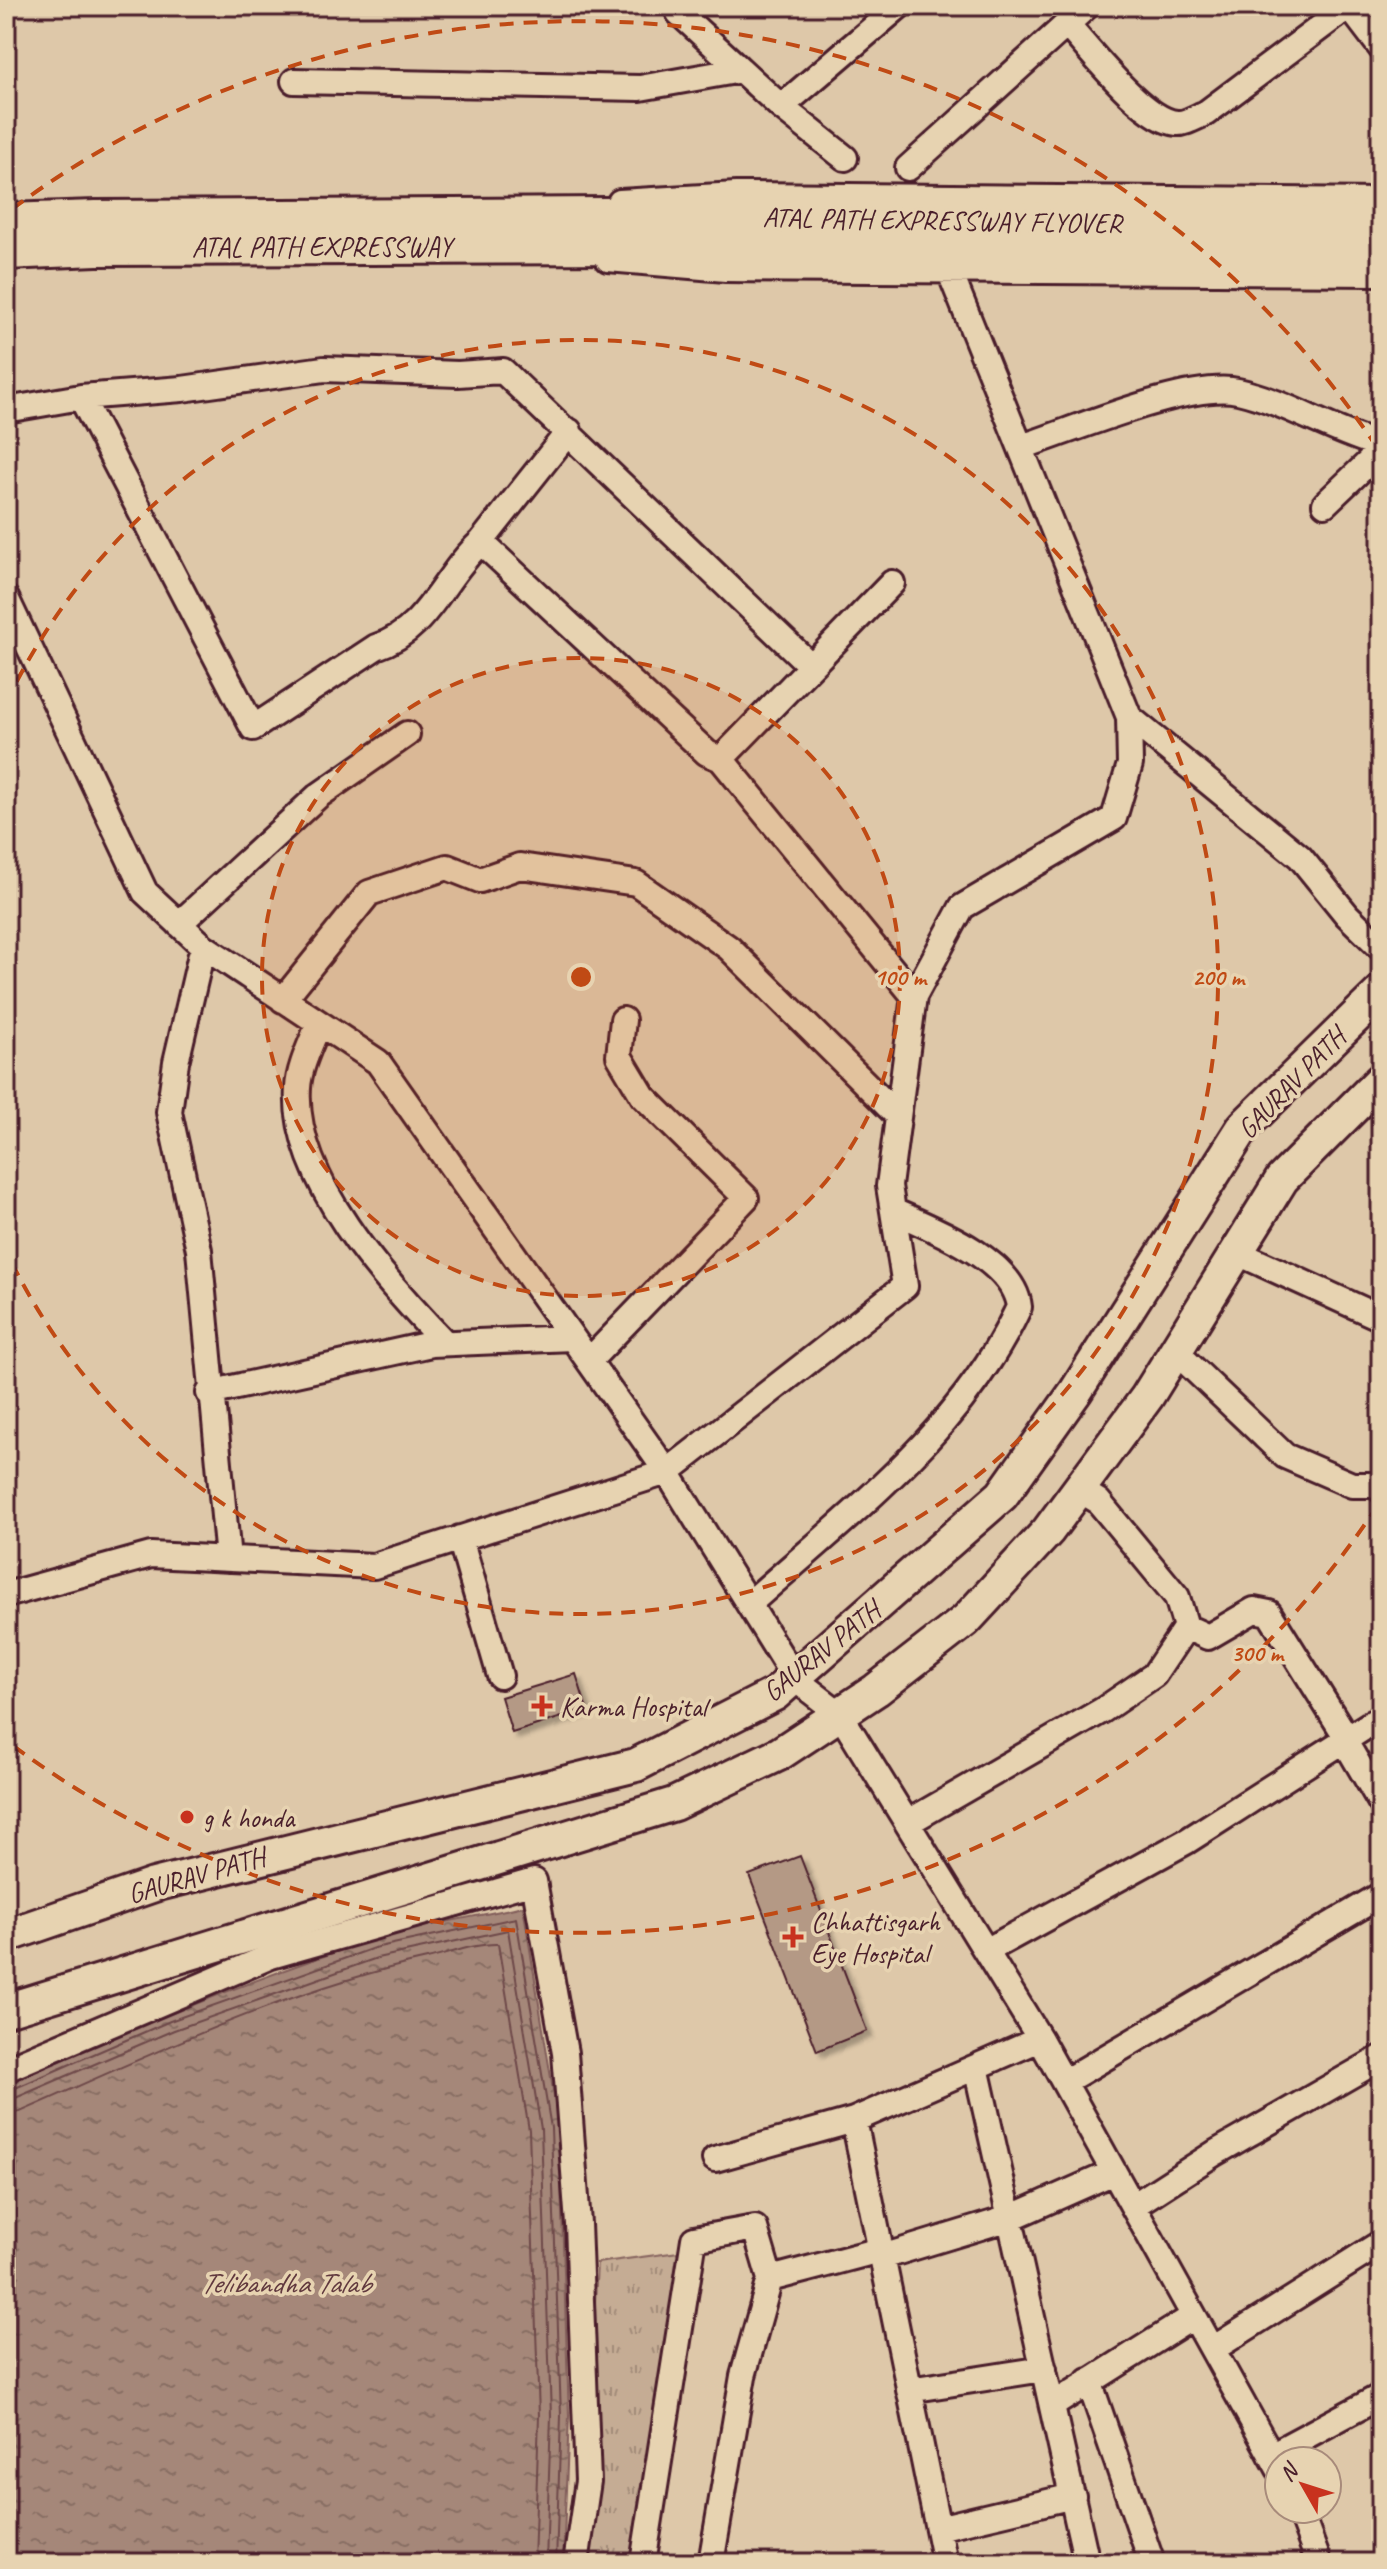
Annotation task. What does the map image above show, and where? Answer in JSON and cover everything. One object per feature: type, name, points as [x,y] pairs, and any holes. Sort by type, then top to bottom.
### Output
[{"type":"highway","name":"ATAL PATH EXPRESSWAY","points":[[6,222],[640,231]]},
{"type":"highway","name":"ATAL PATH EXPRESSWAY FLYOVER","points":[[640,231],[1381,225]]},
{"type":"highway","name":"ATAL PATH EXPRESSWAY","points":[[6,251],[502,231]]},
{"type":"highway","name":"ATAL PATH EXPRESSWAY FLYOVER","points":[[640,231],[1381,254]]},
{"type":"main road","name":"GAURAV PATH","points":[[6,1936],[154,1885],[636,1765],[775,1694],[1002,1495],[1076,1391],[1244,1126],[1381,992]]},
{"type":"main road","points":[[6,2010],[674,1804],[779,1754],[876,1690],[966,1620],[1048,1531],[1147,1397],[1282,1179],[1381,1080]]},
{"type":"street","points":[[781,107],[899,6]]},
{"type":"street","points":[[908,168],[1087,6]]},
{"type":"street","points":[[1067,25],[1131,95],[1162,118],[1179,124],[1206,113],[1349,6],[1381,48]]},
{"type":"street","points":[[681,8],[781,107],[845,158]]},
{"type":"street","points":[[294,81],[640,88],[741,70]]},
{"type":"street","points":[[502,231],[641,199],[736,195],[1381,201]]},
{"type":"street","points":[[502,231],[696,267],[1381,273]]},
{"type":"street","points":[[6,1595],[151,1555],[374,1566],[667,1472],[905,1286],[889,1186],[914,996],[962,907],[1114,818],[1130,764],[1129,717],[949,270]]},
{"type":"street","points":[[6,410],[81,397],[182,389],[324,369],[458,374],[503,371],[810,665]]},
{"type":"street","points":[[1021,447],[1166,399],[1208,390],[1237,390],[1379,445],[1370,461],[1325,504]]},
{"type":"street","points":[[81,397],[253,728],[376,647],[394,641],[426,616],[465,557],[481,542],[569,431]]},
{"type":"street","points":[[481,542],[707,753],[721,759],[914,996]]},
{"type":"street","points":[[721,759],[892,583]]},
{"type":"street","points":[[6,598],[145,892],[203,946],[378,1062],[667,1472],[795,1679],[840,1714],[1040,2039],[1266,2445]]},
{"type":"street","points":[[1129,717],[1300,857],[1347,915],[1381,948]]},
{"type":"street","points":[[179,924],[318,796],[407,734]]},
{"type":"street","points":[[283,1000],[369,893],[447,867],[480,880],[520,866],[636,883],[729,948],[898,1116]]},
{"type":"street","points":[[203,946],[176,1062],[169,1112],[199,1250],[209,1393],[228,1559]]},
{"type":"street","points":[[589,1361],[746,1198],[643,1096],[619,1056],[623,1020]]},
{"type":"street","points":[[319,1023],[298,1087],[305,1141],[341,1221],[393,1290],[445,1343]]},
{"type":"street","points":[[749,1604],[933,1436],[977,1382],[1019,1307],[1018,1295],[999,1273],[958,1239],[893,1211]]},
{"type":"street","points":[[1236,1252],[1381,1318]]},
{"type":"street","points":[[209,1393],[445,1343],[572,1338]]},
{"type":"street","points":[[1175,1351],[1285,1456],[1352,1485],[1375,1485],[1381,1490]]},
{"type":"street","points":[[1078,1489],[1098,1501],[1177,1597],[1186,1627],[1208,1637],[1254,1610],[1269,1613],[1347,1738],[1347,1745],[1381,1803]]},
{"type":"street","points":[[460,1538],[500,1676]]},
{"type":"street","points":[[907,1823],[1103,1710],[1154,1675],[1186,1627]]},
{"type":"street","points":[[986,1951],[1187,1841],[1381,1717]]},
{"type":"street","points":[[6,2069],[271,1956],[534,1881],[565,2053],[578,2224],[588,2481],[576,2563]]},
{"type":"street","points":[[1064,2082],[1381,1895]]},
{"type":"street","points":[[715,2159],[854,2120],[1040,2039]]},
{"type":"street","points":[[1133,2206],[1215,2153],[1381,2058]]},
{"type":"street","points":[[976,2067],[1087,2563]]},
{"type":"street","points":[[854,2120],[945,2563]]},
{"type":"street","points":[[770,2279],[881,2254],[1010,2218],[1114,2172]]},
{"type":"street","points":[[643,2563],[694,2239],[755,2228],[770,2279],[743,2376],[711,2563]]},
{"type":"street","points":[[1213,2349],[1381,2243]]},
{"type":"street","points":[[1053,2405],[1194,2316]]},
{"type":"street","points":[[909,2390],[1044,2369]]},
{"type":"street","points":[[1089,2381],[1152,2563]]},
{"type":"street","points":[[1302,2445],[1381,2396]]},
{"type":"street","points":[[938,2528],[1073,2496]]},
{"type":"street","points":[[1305,2525],[1319,2563]]},
{"type":"green space","points":[[679,2252],[662,2425],[641,2563],[582,2563],[597,2263]]},
{"type":"water","name":"Telibandha Talab","points":[[523,1906],[559,2127],[569,2416],[563,2563],[6,2563],[6,2085],[185,2008],[322,1956],[407,1930]]},
{"type":"building","points":[[576,1674],[587,1709],[512,1733],[501,1697]]},
{"type":"building","points":[[800,1856],[867,2031],[817,2051],[749,1875]]},
{"type":"place","name":"Karma Hospital","points":[[542,1706]]},
{"type":"place","name":"g k honda","points":[[187,1817]]},
{"type":"place","name":"Chhattisgarh Eye Hospital","points":[[793,1937]]}]
